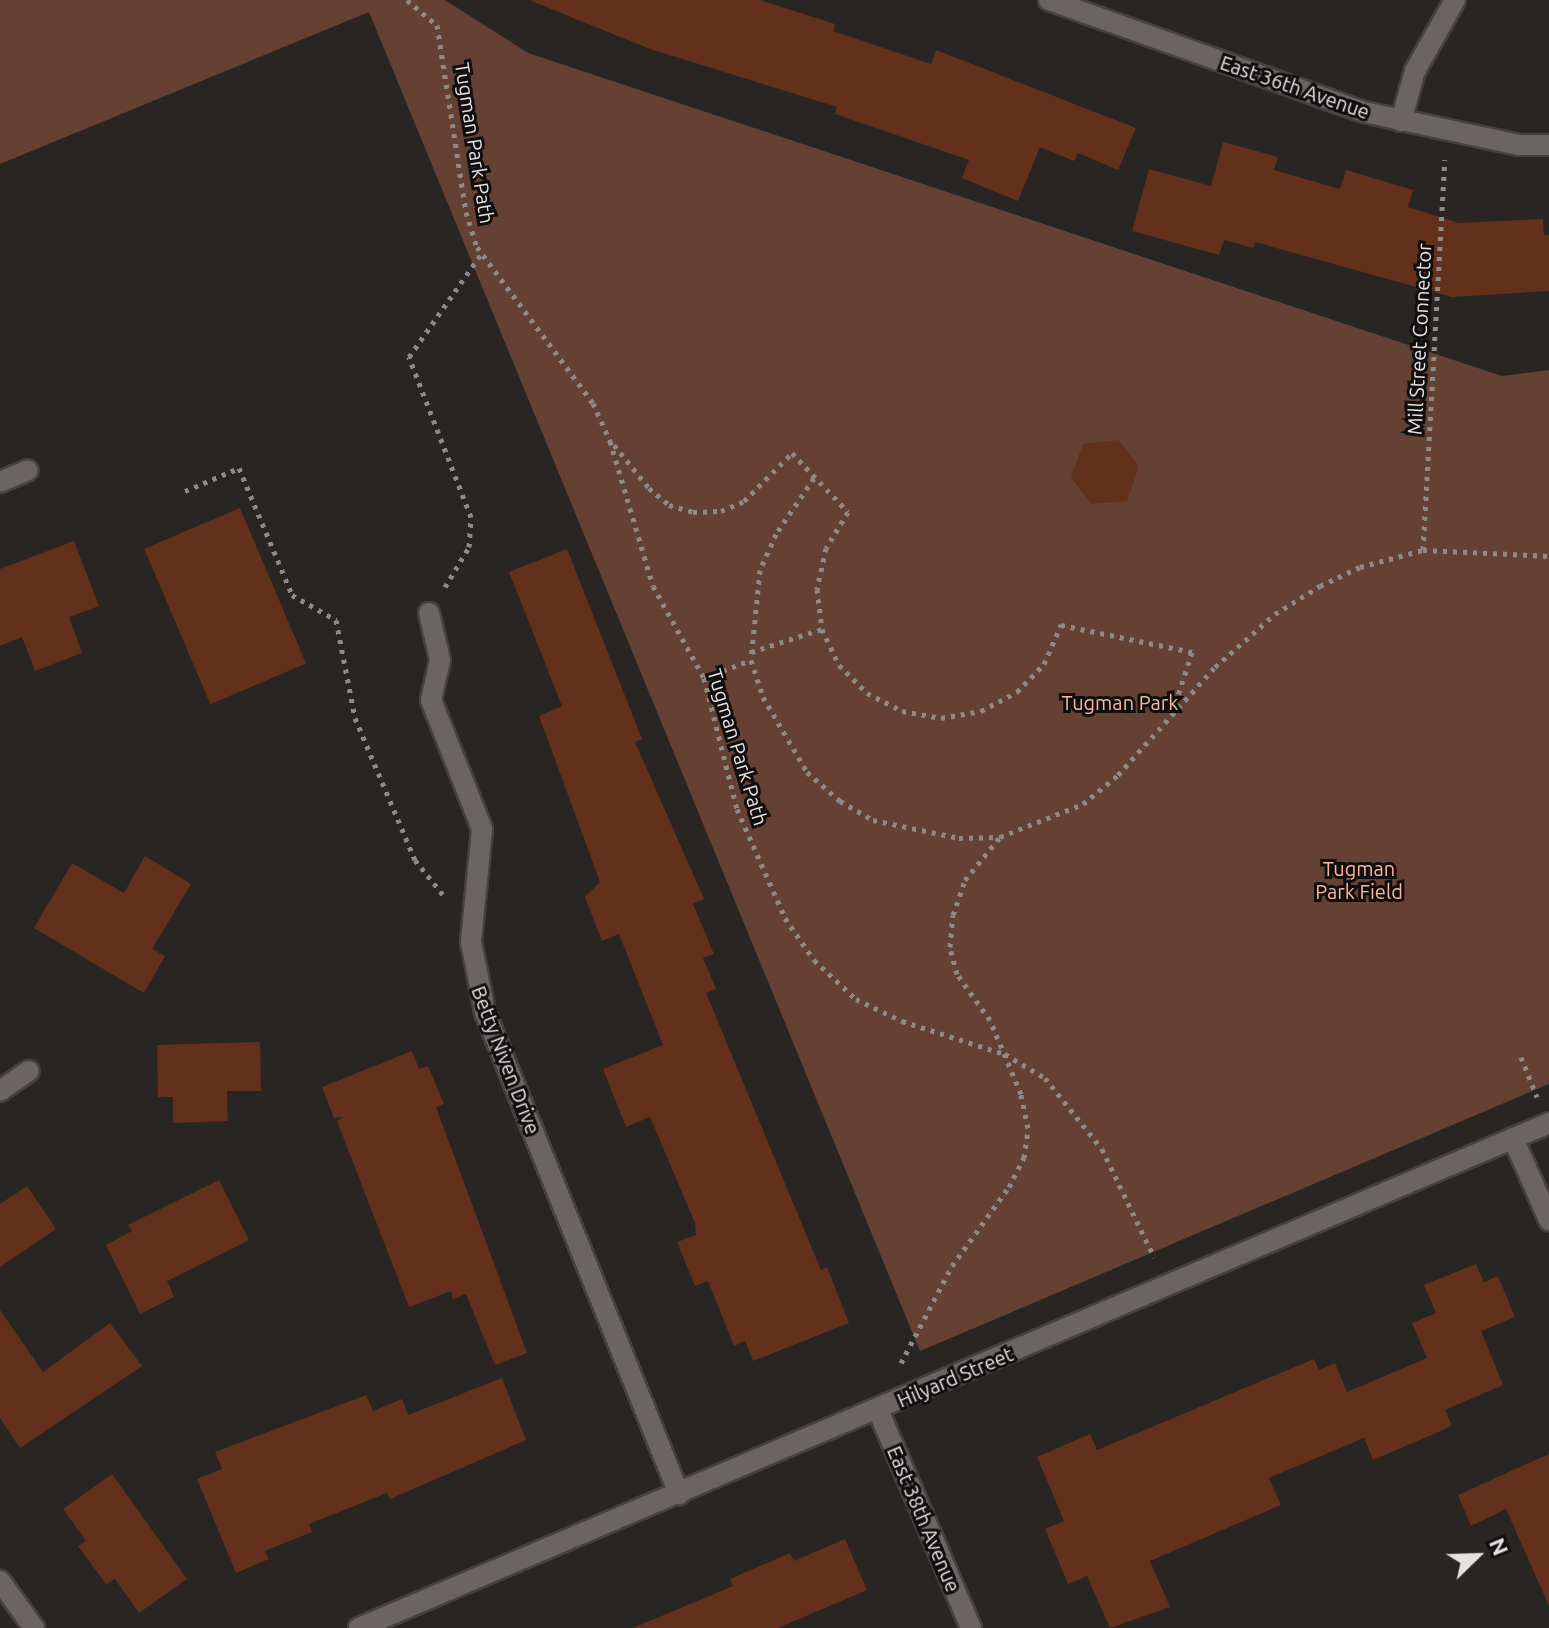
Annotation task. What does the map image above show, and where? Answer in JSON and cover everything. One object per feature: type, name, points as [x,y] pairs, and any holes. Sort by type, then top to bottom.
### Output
[{"type":"street","name":"East 36th Avenue","points":[[1049,0],[1401,121],[1519,145],[1549,145]]},
{"type":"street","points":[[1401,121],[1415,71],[1455,0]]},
{"type":"street","points":[[0,482],[28,470]]},
{"type":"street","name":"Betty Niven Drive","points":[[429,613],[440,660],[431,700],[482,829],[471,942],[485,1012],[679,1494]]},
{"type":"street","points":[[0,1091],[29,1071]]},
{"type":"street","name":"Hilyard Street","points":[[359,1628],[1168,1288],[1549,1123]]},
{"type":"street","points":[[1513,1138],[1549,1220]]},
{"type":"street","name":"East 38th Avenue","points":[[878,1410],[971,1628]]},
{"type":"street","points":[[0,1581],[34,1628]]},
{"type":"path","name":"Tugman Park Path","points":[[407,0],[437,25],[466,212],[481,254],[593,403],[610,441],[653,586],[704,678],[741,820],[785,918],[814,960],[856,999],[902,1021],[1005,1054],[1045,1078],[1073,1106],[1121,1183],[1168,1288]]},
{"type":"path","name":"Mill Street Connector","points":[[1423,550],[1446,131]]},
{"type":"path","points":[[429,613],[469,547],[471,517],[409,357],[481,254]]},
{"type":"path","points":[[610,441],[649,488],[669,505],[693,512],[721,511],[744,501],[792,453],[848,512],[826,548],[817,589],[822,629],[839,665],[867,693],[902,711],[941,718],[981,711],[1017,692],[1044,664],[1061,625],[1192,652],[1171,716]]},
{"type":"path","points":[[185,491],[239,468],[292,595],[336,620],[355,718],[415,860],[444,897],[442,910]]},
{"type":"path","name":"Tugman Park Path","points":[[814,478],[782,523],[760,570],[751,660],[779,733],[807,772],[840,801],[873,820],[909,831],[1000,837],[1083,804],[1118,775],[1171,716],[1275,614],[1360,567],[1423,550],[1549,556]]},
{"type":"path","points":[[751,652],[822,629]]},
{"type":"path","points":[[704,678],[751,660]]},
{"type":"path","points":[[878,1410],[952,1266],[1009,1187],[1024,1158],[1028,1128],[1005,1054],[990,1020],[957,974],[950,947],[953,915],[965,880],[1000,837]]},
{"type":"path","points":[[1521,1057],[1549,1123]]},
{"type":"green space","name":"Tugman Park","points":[[0,0],[445,0],[528,53],[1502,376],[1549,370],[1549,1084],[920,1351],[369,12],[0,164]]},
{"type":"building","points":[[529,0],[760,0],[835,24],[833,31],[931,64],[936,50],[1136,128],[1118,170],[1078,153],[1074,161],[1040,147],[1018,201],[962,178],[969,160],[835,114],[837,107],[650,49]]},
{"type":"building","points":[[1223,142],[1278,157],[1274,170],[1340,189],[1346,170],[1413,190],[1408,207],[1459,223],[1543,219],[1544,235],[1549,235],[1549,291],[1452,297],[1255,242],[1253,248],[1224,240],[1219,255],[1132,231],[1149,169],[1211,186]]},
{"type":"building","points":[[1119,440],[1139,466],[1127,501],[1091,504],[1071,477],[1083,444]]},
{"type":"building","points":[[240,508],[306,664],[210,704],[144,549]]},
{"type":"building","points":[[74,541],[99,606],[69,617],[82,653],[35,671],[22,637],[0,646],[0,569]]},
{"type":"building","points":[[567,549],[642,739],[635,742],[704,899],[693,904],[714,954],[703,958],[716,989],[706,993],[821,1270],[827,1267],[849,1323],[753,1361],[745,1341],[734,1346],[708,1281],[695,1286],[677,1242],[696,1235],[695,1223],[650,1117],[626,1127],[603,1069],[663,1045],[619,934],[602,941],[585,897],[600,882],[539,716],[562,706],[509,572]]},
{"type":"building","points":[[145,856],[191,884],[152,949],[165,956],[144,993],[34,928],[72,863],[124,893]]},
{"type":"building","points":[[260,1042],[261,1091],[227,1091],[228,1121],[173,1123],[173,1097],[158,1097],[157,1045]]},
{"type":"building","points":[[412,1051],[419,1069],[428,1066],[444,1104],[436,1107],[527,1353],[495,1365],[466,1294],[453,1299],[451,1291],[409,1307],[337,1121],[344,1117],[334,1118],[322,1087]]},
{"type":"building","points":[[219,1180],[249,1240],[167,1281],[174,1297],[140,1314],[106,1245],[132,1231],[128,1225]]},
{"type":"building","points":[[27,1186],[56,1229],[0,1267],[0,1204]]},
{"type":"building","points":[[1476,1264],[1484,1282],[1498,1276],[1515,1317],[1481,1331],[1503,1385],[1445,1410],[1452,1425],[1373,1460],[1364,1438],[1269,1478],[1281,1505],[1150,1561],[1170,1607],[1110,1628],[1087,1576],[1068,1584],[1045,1529],[1064,1521],[1037,1457],[1090,1434],[1097,1450],[1314,1359],[1319,1370],[1335,1363],[1347,1392],[1427,1358],[1412,1323],[1436,1313],[1424,1285]]},
{"type":"building","points":[[0,1310],[43,1372],[110,1323],[142,1366],[20,1448],[0,1418]]},
{"type":"building","points":[[502,1378],[526,1440],[390,1499],[387,1493],[309,1524],[312,1532],[265,1551],[269,1559],[236,1573],[197,1479],[222,1469],[215,1452],[366,1395],[373,1411],[402,1399],[408,1415]]},
{"type":"building","points":[[1549,1454],[1549,1606],[1506,1509],[1471,1526],[1458,1495]]},
{"type":"building","points":[[112,1474],[187,1579],[139,1613],[115,1579],[106,1584],[78,1546],[86,1541],[63,1509]]},
{"type":"building","points":[[845,1539],[867,1590],[778,1628],[633,1628],[733,1586],[730,1579],[790,1553],[794,1561]]},
{"type":"park label","name":"Tugman Park Field","points":[[1359,880]]}]
